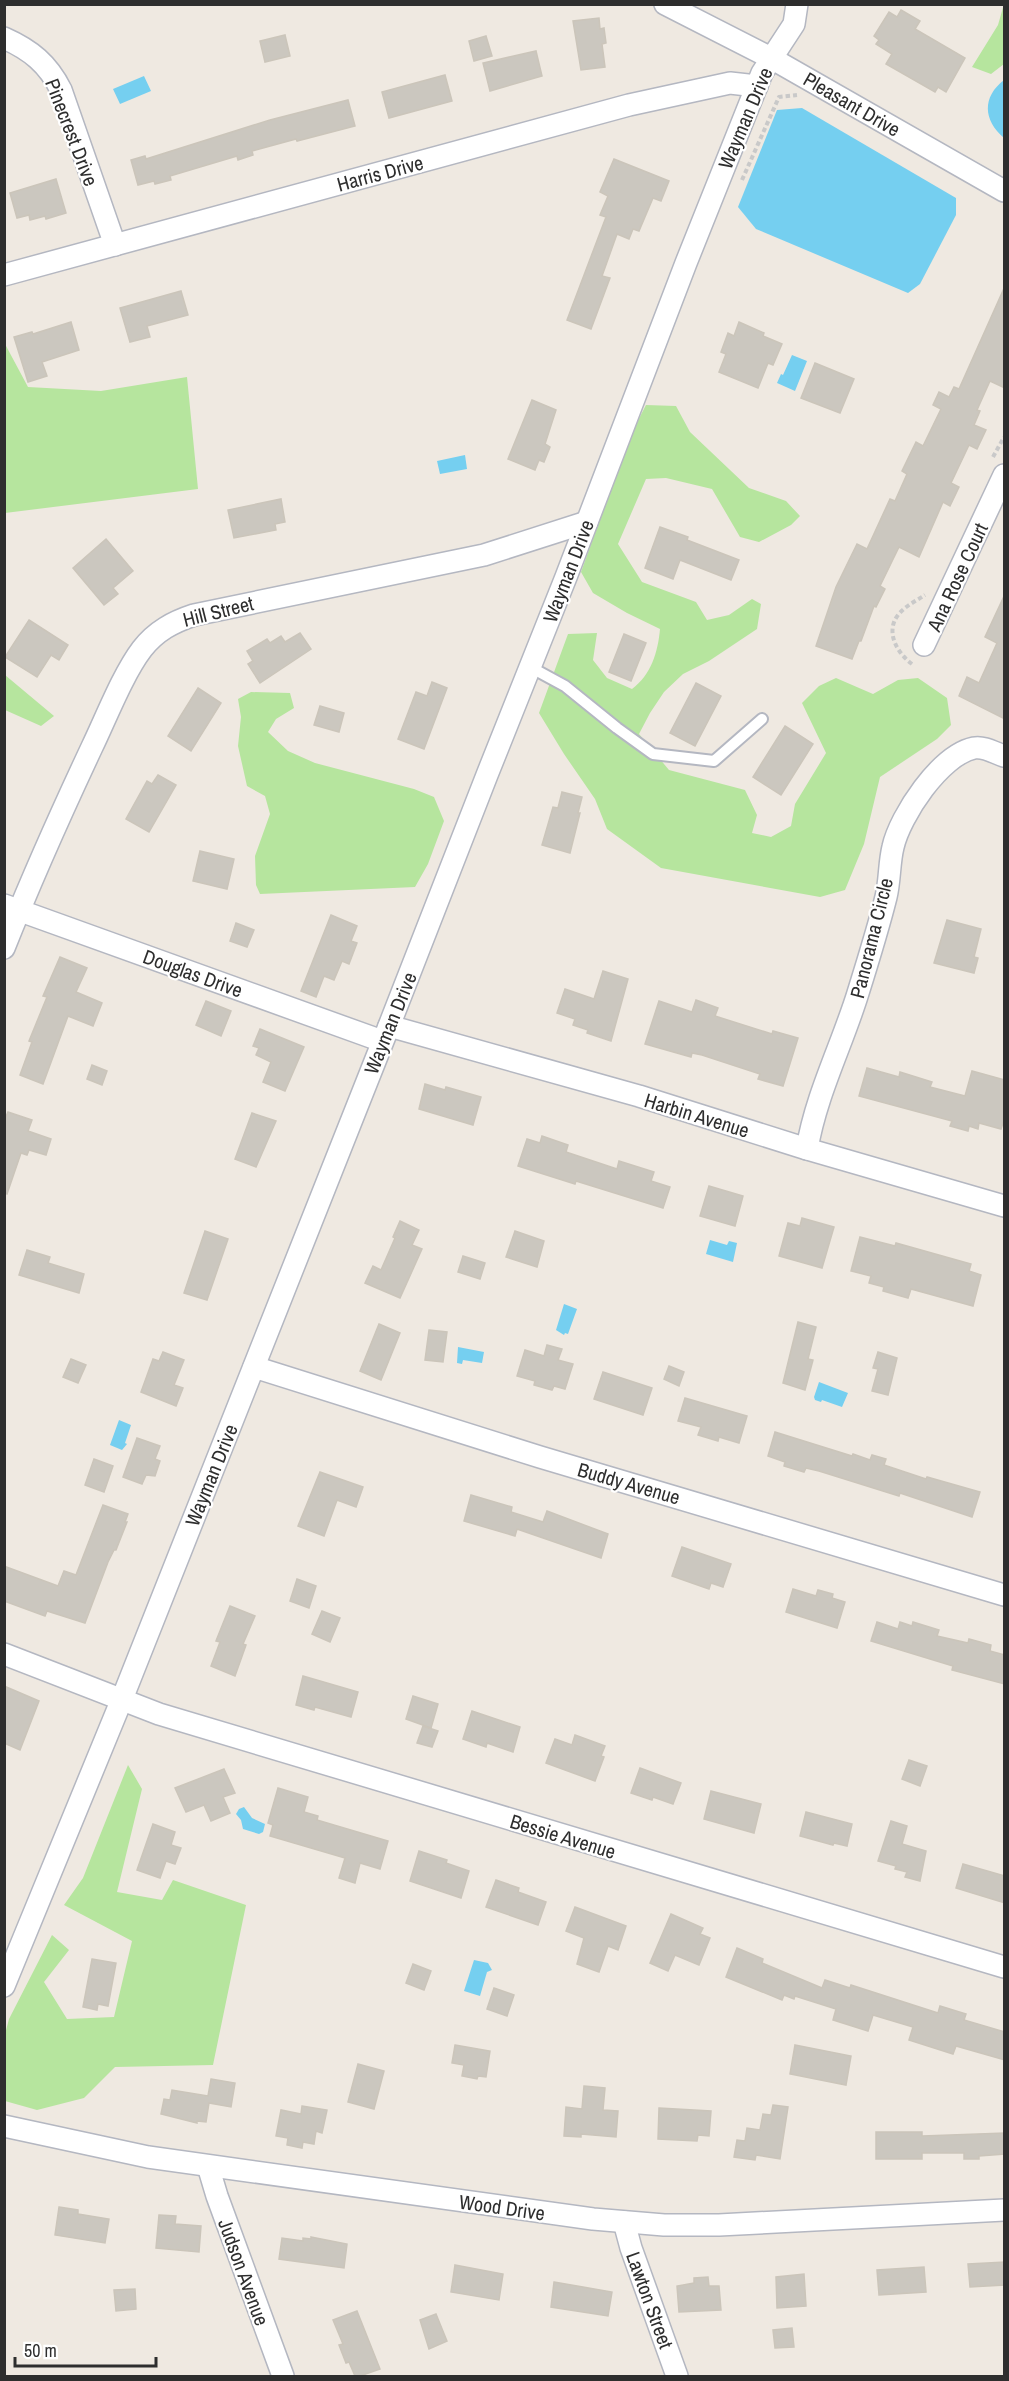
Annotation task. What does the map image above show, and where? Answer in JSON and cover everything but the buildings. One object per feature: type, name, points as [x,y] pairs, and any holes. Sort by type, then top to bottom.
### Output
[{"type":"street","name":"Pleasant Drive","points":[[665,4],[771,58],[1005,191]]},
{"type":"street","name":"Wayman Drive","points":[[4,1986],[122,1699],[386,1034],[686,263],[758,86],[771,58],[794,24],[798,4]]},
{"type":"street","name":"Pinecrest Drive","points":[[4,38],[36,55],[54,76],[61,90],[114,246]]},
{"type":"street","name":"Harris Drive","points":[[4,275],[629,105],[730,83],[758,86]]},
{"type":"street","name":"Ana Rose Court","points":[[924,645],[1005,475]]},
{"type":"street","name":"Hill Street","points":[[4,948],[12,907],[56,826],[112,704],[141,650],[159,631],[176,621],[194,615],[484,555],[587,522]]},
{"type":"street","name":"Panorama Circle","points":[[807,1149],[811,1122],[858,992],[886,894],[893,846],[903,818],[933,779],[958,756],[974,748],[983,748],[1005,756]]},
{"type":"street","name":"Douglas Drive","points":[[12,907],[386,1034]]},
{"type":"street","name":"Harbin Avenue","points":[[386,1034],[639,1096],[807,1149],[1005,1206]]},
{"type":"street","name":"Buddy Avenue","points":[[254,1367],[540,1457],[1005,1595]]},
{"type":"street","name":"Bessie Avenue","points":[[4,1654],[182,1721],[1005,1967]]},
{"type":"street","name":"Wood Drive","points":[[4,2126],[127,2153],[208,2166],[624,2222],[719,2225],[1005,2210]]},
{"type":"street","name":"Judson Avenue","points":[[208,2166],[283,2376]]},
{"type":"street","name":"Lawton Street","points":[[624,2222],[631,2248],[678,2376]]},
{"type":"lane","points":[[530,667],[565,686],[616,728],[653,754],[714,761],[762,719]]},
{"type":"path","points":[[738,189],[779,97],[796,95],[804,97]]},
{"type":"green space","points":[[1004,4],[1004,64],[991,74],[972,67],[998,25]]},
{"type":"green space","points":[[5,344],[28,387],[101,391],[187,377],[198,489],[5,513]]},
{"type":"green space","points":[[646,405],[676,406],[690,432],[749,488],[786,501],[800,516],[791,525],[759,542],[740,537],[712,489],[666,478],[646,479],[618,544],[642,582],[696,602],[707,620],[729,615],[752,599],[761,604],[757,629],[709,661],[683,674],[664,692],[650,713],[639,734],[669,770],[745,790],[757,815],[752,833],[771,837],[791,826],[795,804],[826,753],[802,703],[819,686],[836,678],[873,694],[898,680],[918,678],[947,698],[951,725],[937,739],[880,777],[864,844],[845,890],[820,897],[661,868],[607,829],[595,799],[539,713],[568,634],[597,633],[593,660],[607,678],[632,689],[649,670],[655,654],[660,629],[593,593],[581,572],[630,436]]},
{"type":"green space","points":[[5,675],[54,716],[41,726],[5,710]]},
{"type":"green space","points":[[251,692],[290,693],[294,708],[276,719],[268,732],[288,751],[315,763],[414,789],[434,797],[444,821],[428,864],[415,887],[260,894],[256,885],[255,856],[270,814],[265,796],[247,786],[238,746],[241,717],[238,699]]},
{"type":"green space","points":[[128,1765],[142,1789],[117,1892],[162,1900],[173,1880],[246,1905],[213,2065],[115,2067],[84,2098],[37,2110],[5,2101],[5,2034],[9,2019],[52,1935],[69,1950],[44,1982],[67,2019],[114,2017],[132,1941],[64,1905],[83,1878]]},
{"type":"water","points":[[144,76],[151,91],[120,104],[113,89]]},
{"type":"water","points":[[1004,80],[1004,138],[992,124],[988,109],[992,94]]},
{"type":"water","points":[[802,108],[956,198],[956,215],[920,284],[908,293],[756,229],[738,207],[777,110]]},
{"type":"water","points":[[792,355],[807,361],[795,391],[777,383]]},
{"type":"water","points":[[465,455],[467,469],[440,474],[437,461]]},
{"type":"water","points":[[710,1240],[727,1245],[729,1241],[737,1243],[733,1262],[706,1254]]},
{"type":"water","points":[[564,1304],[577,1309],[568,1334],[564,1335],[556,1330]]},
{"type":"water","points":[[458,1347],[484,1352],[482,1363],[463,1360],[462,1364],[457,1363]]},
{"type":"water","points":[[819,1382],[848,1393],[842,1407],[815,1400]]},
{"type":"water","points":[[119,1420],[131,1425],[125,1443],[127,1444],[122,1450],[110,1445]]},
{"type":"water","points":[[244,1807],[252,1818],[265,1824],[263,1832],[259,1834],[243,1829],[241,1820],[236,1814]]},
{"type":"water","points":[[474,1960],[488,1963],[492,1970],[487,1972],[480,1996],[464,1991]]}]
